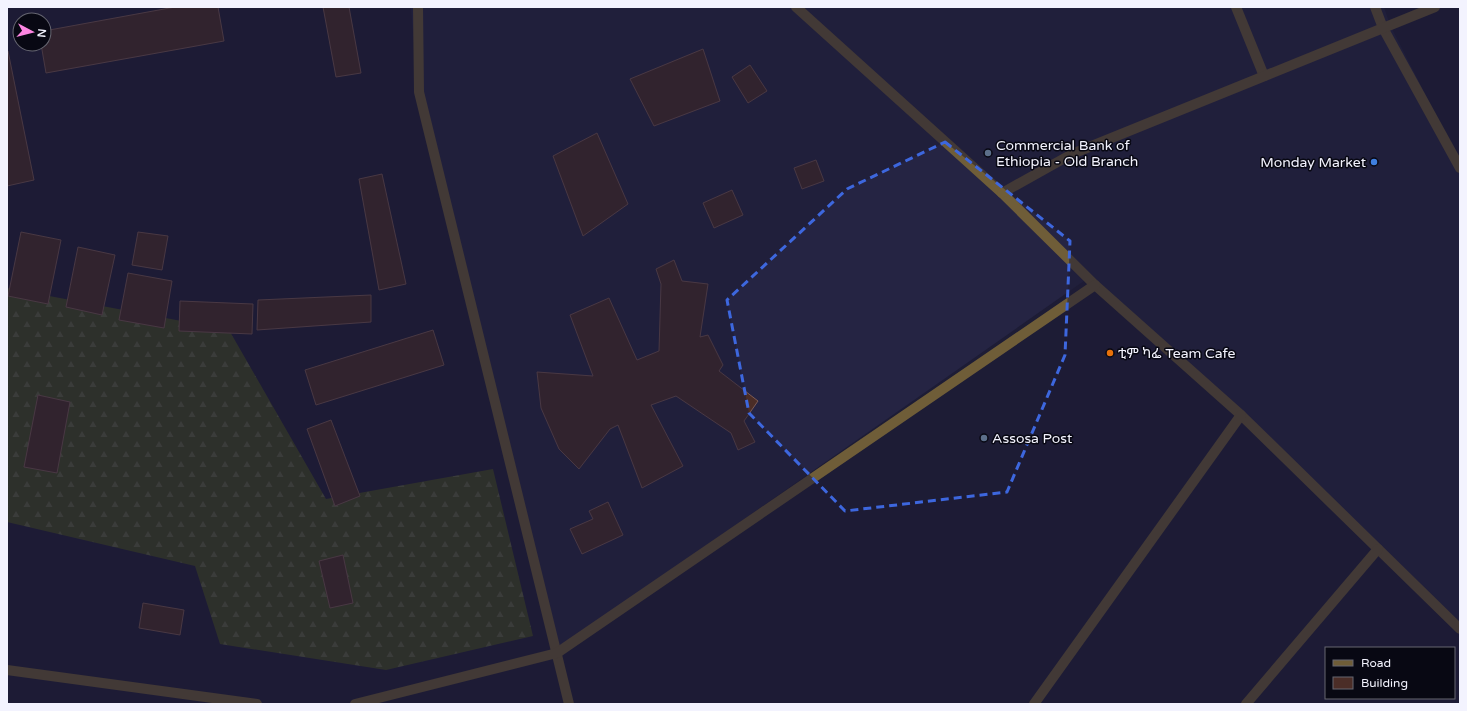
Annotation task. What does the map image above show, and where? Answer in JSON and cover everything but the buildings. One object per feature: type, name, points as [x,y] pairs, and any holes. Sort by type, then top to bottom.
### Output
[{"type":"street","points":[[418,7],[419,92],[569,704]]},
{"type":"street","points":[[796,7],[1002,193],[1095,285],[1241,415],[1460,629]]},
{"type":"street","points":[[1236,7],[1264,76]]},
{"type":"street","points":[[1375,7],[1383,28],[1460,168]]},
{"type":"street","points":[[1002,193],[1072,154],[1434,7]]},
{"type":"street","points":[[355,704],[557,653],[1095,285]]},
{"type":"street","points":[[1034,704],[1241,415]]},
{"type":"street","points":[[1246,704],[1378,548]]},
{"type":"street","points":[[7,670],[257,704]]},
{"type":"highlighted area","points":[[945,142],[1070,241],[1065,355],[1007,492],[845,511],[749,413],[727,300],[847,189]]},
{"type":"shaded area","points":[[411,7],[1384,7],[1390,25],[1460,162],[1460,633],[1091,276],[560,648],[417,85]]},
{"type":"green space","points":[[7,288],[229,330],[326,499],[493,469],[533,636],[386,670],[220,644],[195,566],[7,522]]},
{"type":"place","name":"Commercial Bank of Ethiopia - Old Branch","points":[[988,153]]},
{"type":"place","name":"Monday Market","points":[[1374,162]]},
{"type":"place","name":"ቲም ካፌ Team Cafe","points":[[1110,353]]},
{"type":"place","name":"Assosa Post","points":[[984,438]]}]
